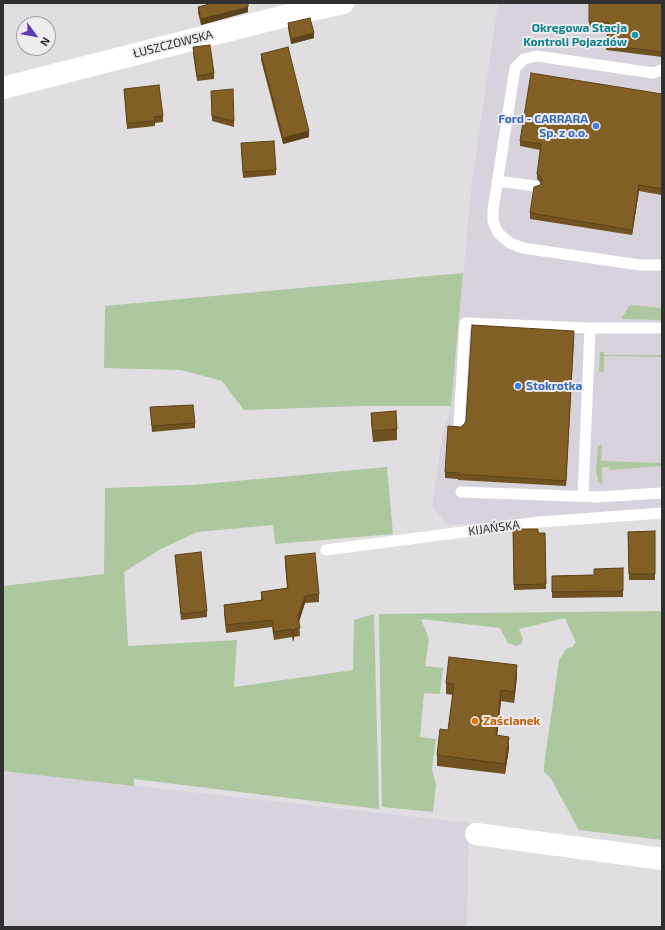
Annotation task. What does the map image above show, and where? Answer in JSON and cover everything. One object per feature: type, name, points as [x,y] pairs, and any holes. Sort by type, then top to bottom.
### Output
[{"type":"street","name":"ŁUSZCZOWSKA","points":[[3,88],[285,16],[343,3]]},
{"type":"street","points":[[476,834],[662,859]]},
{"type":"lane","points":[[662,70],[653,73],[537,56],[524,59],[515,68],[493,210],[493,221],[498,233],[510,243],[523,248],[640,265],[662,265]]},
{"type":"lane","points":[[497,181],[535,186]]},
{"type":"lane","points":[[459,425],[465,323],[590,328],[662,328]]},
{"type":"lane","points":[[583,496],[590,328]]},
{"type":"lane","points":[[461,492],[597,497],[662,493]]},
{"type":"lane","name":"KIJAŃSKA","points":[[326,550],[539,522],[662,513]]},
{"type":"shaded area","points":[[498,3],[662,3],[662,517],[447,524],[432,507],[443,432],[451,406],[472,181]]},
{"type":"shaded area","points":[[3,771],[469,823],[467,927],[3,927]]},
{"type":"green space","points":[[463,273],[451,406],[361,406],[244,410],[222,381],[181,370],[104,368],[105,306]]},
{"type":"green space","points":[[630,305],[662,308],[662,320],[621,319]]},
{"type":"green space","points":[[600,352],[604,352],[604,355],[662,355],[662,373],[661,357],[604,356],[604,372],[600,372]]},
{"type":"green space","points":[[602,445],[601,461],[662,463],[662,466],[609,470],[609,467],[602,467],[602,485],[598,480],[596,471],[598,447]]},
{"type":"green space","points":[[387,467],[393,534],[275,544],[273,525],[197,532],[159,550],[124,572],[128,646],[237,640],[234,687],[353,670],[354,620],[374,614],[379,809],[134,779],[134,786],[3,771],[3,586],[104,574],[105,488],[193,485]]},
{"type":"green space","points":[[662,611],[662,840],[579,830],[550,777],[544,772],[559,660],[566,649],[573,647],[576,643],[565,618],[519,629],[523,639],[521,644],[516,646],[508,643],[500,628],[421,619],[429,639],[425,666],[443,668],[440,694],[424,693],[420,737],[436,739],[432,770],[436,785],[433,812],[382,807],[379,614]]},
{"type":"building","points":[[213,3],[248,3],[248,7],[201,19],[198,7]]},
{"type":"building","name":"Okręgowa Stacja Kontroli Pojazdów","points":[[589,3],[662,3],[662,52],[606,45],[609,22],[589,22]]},
{"type":"building","points":[[310,18],[314,33],[291,39],[288,23]]},
{"type":"building","points":[[210,45],[214,73],[197,76],[193,47]]},
{"type":"building","points":[[288,47],[309,131],[283,138],[261,54]]},
{"type":"building","points":[[531,73],[662,94],[662,189],[639,185],[632,230],[530,213],[534,187],[540,185],[542,181],[541,177],[537,174],[541,144],[520,141]]},
{"type":"building","points":[[159,85],[163,116],[154,117],[155,121],[127,123],[124,89]]},
{"type":"building","points":[[233,89],[234,121],[212,116],[211,91]]},
{"type":"building","points":[[274,141],[276,170],[243,172],[241,143]]},
{"type":"building","name":"Stokrotka","points":[[472,325],[574,331],[566,481],[445,472],[448,426],[461,427],[466,420]]},
{"type":"building","points":[[193,405],[195,423],[152,426],[150,407]]},
{"type":"building","points":[[396,411],[397,429],[373,431],[371,413]]},
{"type":"building","points":[[513,529],[538,529],[538,533],[545,533],[546,584],[514,585]]},
{"type":"building","points":[[655,531],[655,574],[629,574],[628,532]]},
{"type":"building","points":[[201,552],[207,611],[181,614],[175,555]]},
{"type":"building","points":[[315,553],[319,594],[305,596],[298,616],[300,628],[294,629],[293,634],[292,629],[274,632],[272,620],[226,625],[224,605],[263,600],[261,592],[288,588],[285,556]]},
{"type":"building","points":[[623,568],[623,591],[552,592],[552,576],[594,575],[594,569]]},
{"type":"building","name":"Zaścianek","points":[[449,657],[517,665],[514,692],[501,690],[496,735],[509,737],[505,764],[437,755],[440,729],[448,730],[454,684],[446,683]]},
{"type":"place","name":"Okręgowa Stacja Kontroli Pojazdów","points":[[635,35]]},
{"type":"place","name":"Ford - CARRARA Sp. z o.o.","points":[[596,126]]},
{"type":"place","name":"Stokrotka","points":[[518,386]]},
{"type":"place","name":"Zaścianek","points":[[475,721]]}]
